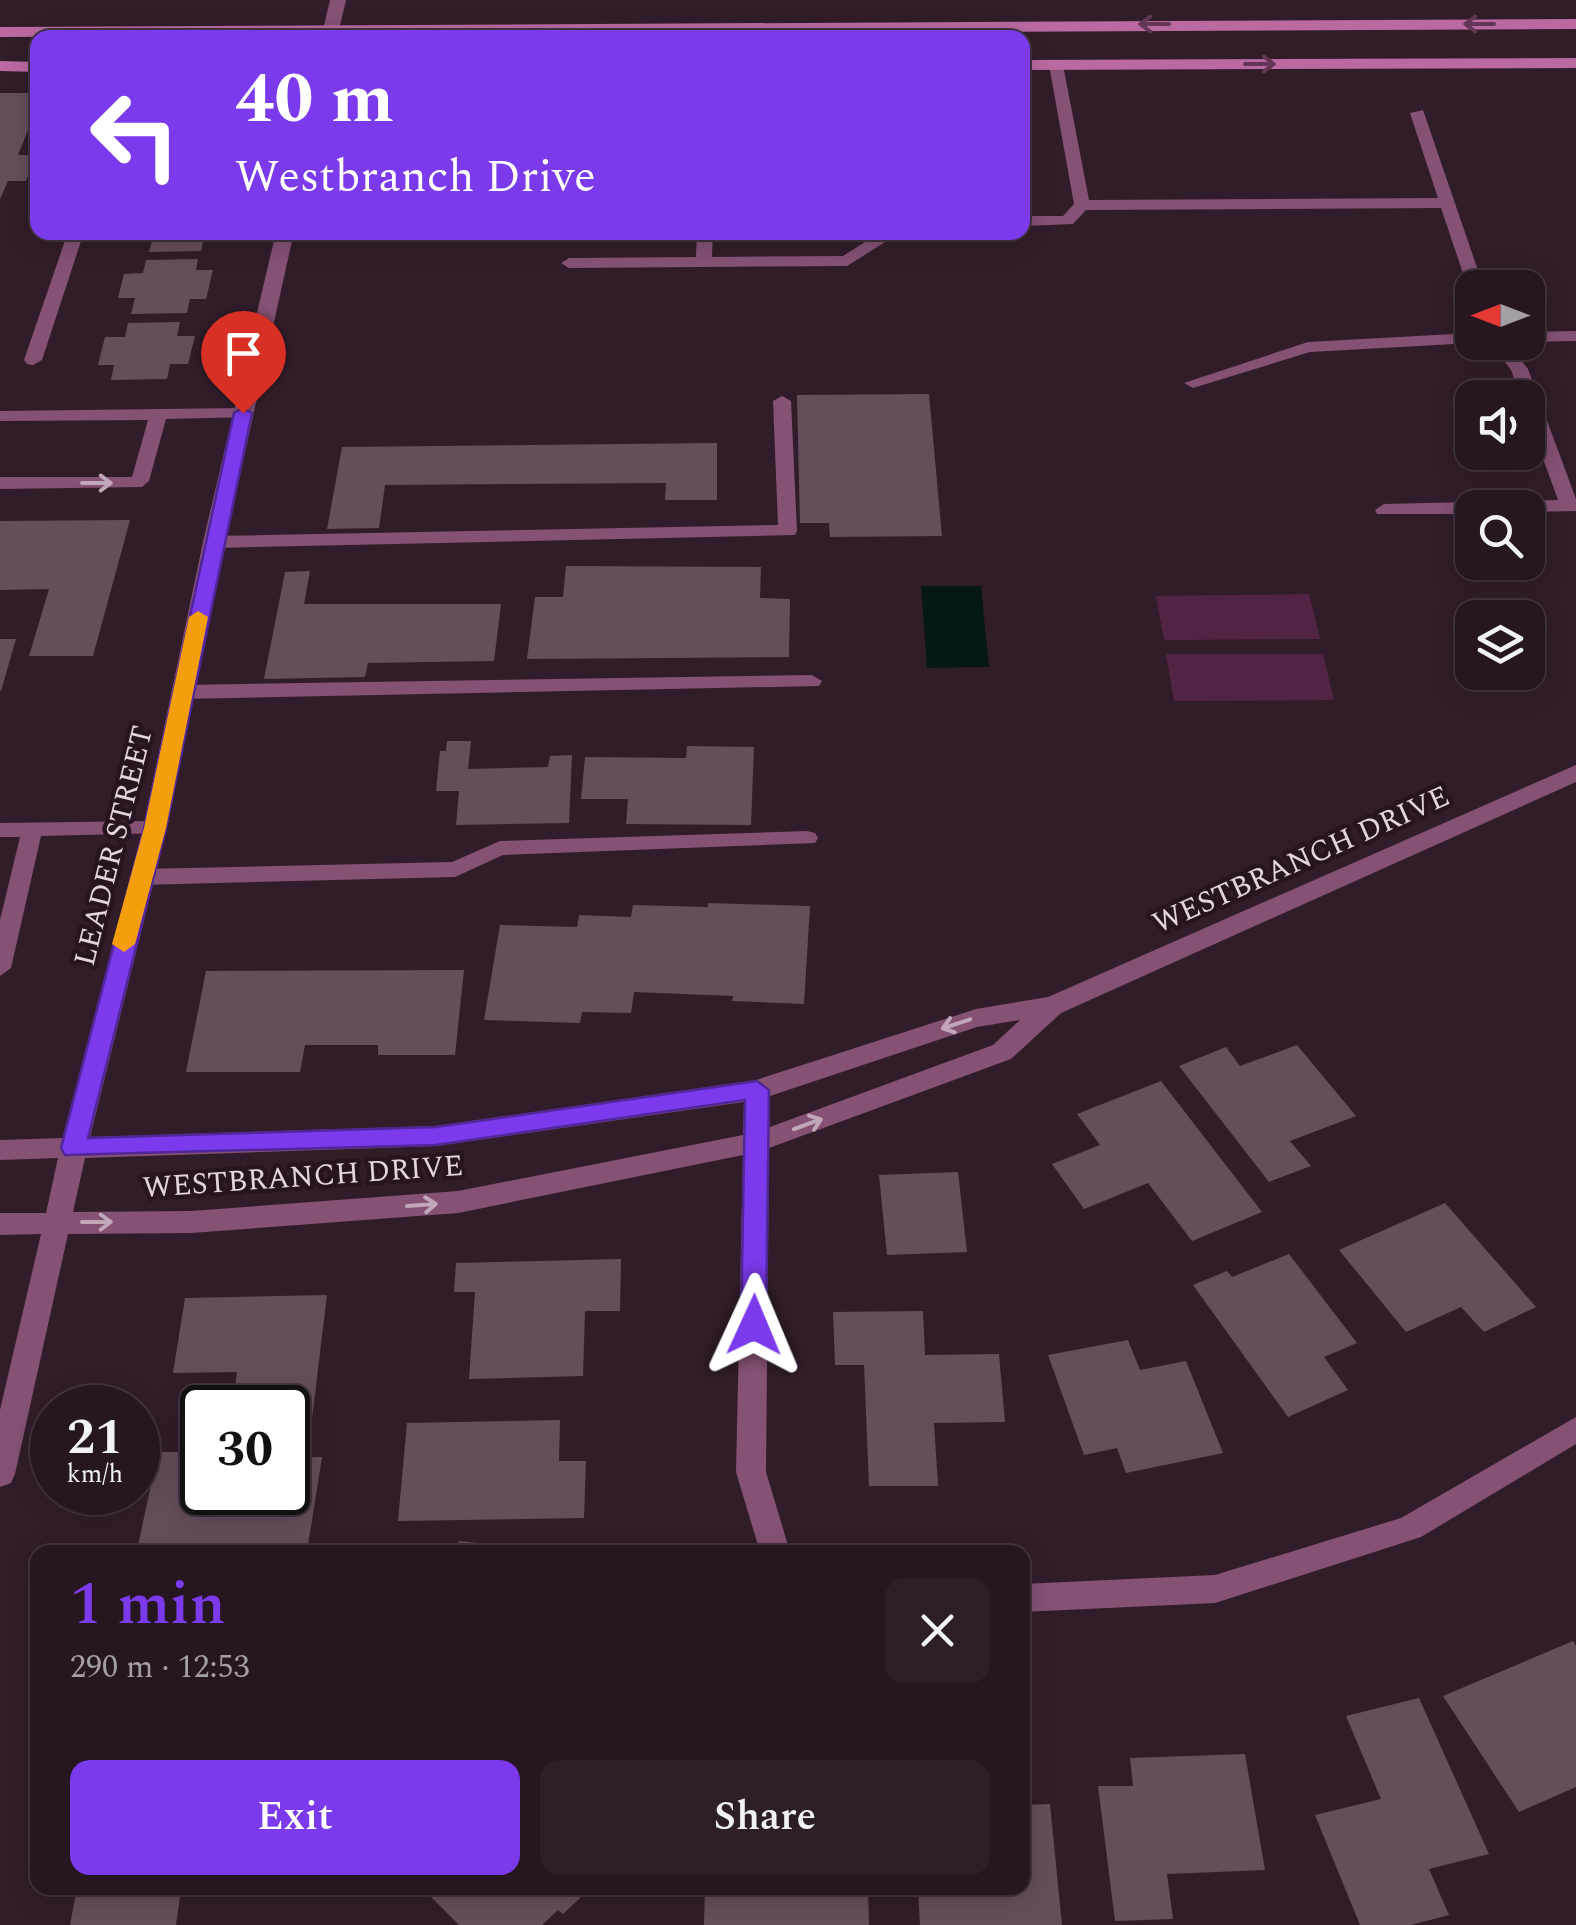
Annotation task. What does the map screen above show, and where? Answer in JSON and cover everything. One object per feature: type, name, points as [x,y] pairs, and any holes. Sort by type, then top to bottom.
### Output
[{"type":"main road","points":[[1049,24],[1056,65]]},
{"type":"main road","points":[[618,30],[1049,24],[1576,24]]},
{"type":"main road","points":[[0,32],[30,32]]},
{"type":"main road","points":[[1030,65],[1576,62]]},
{"type":"main road","points":[[0,66],[30,67]]},
{"type":"street","points":[[331,30],[338,0]]},
{"type":"street","name":"LEADER STREET","points":[[0,1474],[74,1148],[155,828],[282,240]]},
{"type":"street","name":"WESTBRANCH DRIVE","points":[[0,1150],[436,1136],[757,1090],[976,1018],[1052,1006],[1576,773]]},
{"type":"street","name":"WESTBRANCH DRIVE","points":[[0,1224],[191,1222],[458,1202],[756,1142],[1002,1052],[1052,1006]]},
{"type":"street","points":[[757,1090],[751,1472],[773,1545]]},
{"type":"street","points":[[1030,1598],[1214,1589],[1410,1528],[1576,1429]]},
{"type":"lane","points":[[1056,65],[1082,205]]},
{"type":"lane","points":[[1418,113],[1470,270]]},
{"type":"lane","points":[[1030,222],[1067,221],[1082,205],[1448,203]]},
{"type":"lane","points":[[33,360],[73,240]]},
{"type":"lane","points":[[704,263],[705,240]]},
{"type":"lane","points":[[570,263],[847,261],[880,240]]},
{"type":"lane","points":[[1545,337],[1576,336]]},
{"type":"lane","points":[[1193,383],[1308,346],[1455,339]]},
{"type":"lane","points":[[1512,360],[1519,369],[1572,505],[1545,506]]},
{"type":"lane","points":[[214,542],[788,531],[782,402]]},
{"type":"lane","points":[[0,416],[243,413]]},
{"type":"lane","points":[[0,484],[140,481],[158,414]]},
{"type":"lane","points":[[1384,510],[1455,508]]},
{"type":"lane","points":[[183,692],[812,681]]},
{"type":"lane","points":[[0,830],[155,828]]},
{"type":"lane","points":[[0,968],[32,829]]},
{"type":"lane","points":[[140,878],[455,869],[500,848],[807,838]]},
{"type":"shaded area","points":[[921,586],[981,586],[989,667],[927,668]]},
{"type":"shaded area","points":[[1309,594],[1320,639],[1164,640],[1156,596]]},
{"type":"shaded area","points":[[1166,654],[1323,654],[1334,700],[1174,701]]},
{"type":"building","points":[[0,93],[30,93],[30,128],[18,155],[30,155],[30,172],[26,181],[8,181],[0,199]]},
{"type":"building","points":[[152,240],[204,240],[201,251],[149,252]]},
{"type":"building","points":[[198,259],[196,270],[213,270],[206,299],[190,299],[187,313],[131,314],[135,298],[118,298],[124,274],[143,273],[146,260]]},
{"type":"building","points":[[180,322],[177,336],[195,336],[188,364],[170,364],[167,379],[111,380],[114,365],[98,365],[105,337],[125,337],[128,323]]},
{"type":"building","points":[[929,394],[942,536],[830,537],[829,523],[800,523],[797,395]]},
{"type":"building","points":[[717,443],[717,500],[665,500],[666,483],[385,485],[379,528],[327,529],[342,447]]},
{"type":"building","points":[[130,520],[93,656],[29,656],[49,589],[0,590],[0,521]]},
{"type":"building","points":[[566,566],[761,567],[760,598],[790,599],[789,657],[527,659],[535,597],[563,597]]},
{"type":"building","points":[[310,571],[304,604],[501,604],[494,661],[368,663],[365,677],[264,679],[285,572]]},
{"type":"building","points":[[0,639],[16,639],[1,691],[0,690]]},
{"type":"building","points":[[447,741],[471,741],[468,769],[548,767],[550,756],[572,755],[569,823],[456,825],[459,791],[436,791],[440,751],[446,751]]},
{"type":"building","points":[[687,746],[754,747],[751,825],[626,824],[628,799],[581,799],[585,757],[686,758]]},
{"type":"building","points":[[708,903],[810,906],[804,1004],[634,992],[631,1013],[582,1012],[580,1023],[484,1020],[500,925],[577,927],[579,915],[631,917],[633,905],[708,907]]},
{"type":"building","points":[[464,970],[455,1055],[378,1055],[378,1045],[305,1045],[300,1072],[186,1072],[206,971]]},
{"type":"building","points":[[1297,1045],[1356,1116],[1290,1141],[1311,1166],[1269,1182],[1179,1066],[1226,1047],[1240,1066]]},
{"type":"building","points":[[1161,1081],[1262,1212],[1192,1241],[1148,1183],[1084,1209],[1052,1164],[1100,1145],[1077,1114]]},
{"type":"building","points":[[958,1172],[967,1252],[887,1255],[879,1175]]},
{"type":"building","points":[[1445,1203],[1536,1307],[1484,1332],[1461,1307],[1406,1332],[1339,1250]]},
{"type":"building","points":[[1289,1254],[1357,1343],[1324,1357],[1348,1390],[1288,1417],[1193,1285],[1227,1271],[1232,1277]]},
{"type":"building","points":[[621,1259],[620,1311],[585,1311],[583,1376],[469,1379],[475,1292],[454,1292],[456,1263]]},
{"type":"building","points":[[327,1295],[312,1419],[310,1385],[235,1385],[237,1372],[173,1373],[185,1298]]},
{"type":"building","points":[[923,1311],[925,1355],[999,1354],[1005,1422],[934,1423],[938,1486],[869,1486],[864,1365],[835,1365],[833,1312]]},
{"type":"building","points":[[1128,1340],[1140,1370],[1186,1361],[1223,1453],[1126,1473],[1117,1448],[1084,1455],[1048,1355]]},
{"type":"building","points":[[560,1420],[559,1461],[586,1461],[584,1518],[398,1521],[407,1423]]},
{"type":"building","points":[[160,1452],[180,1452],[180,1515],[310,1515],[310,1457],[322,1457],[308,1545],[138,1545],[144,1515],[160,1515]]},
{"type":"building","points":[[459,1541],[496,1545],[458,1545]]},
{"type":"building","points":[[1573,1641],[1576,1787],[1519,1812],[1443,1696]]},
{"type":"building","points":[[1419,1698],[1489,1854],[1429,1869],[1449,1915],[1411,1925],[1360,1925],[1315,1815],[1381,1799],[1346,1716]]},
{"type":"building","points":[[1245,1754],[1265,1870],[1167,1874],[1173,1919],[1115,1921],[1098,1786],[1133,1786],[1130,1758]]},
{"type":"building","points":[[1050,1804],[1062,1925],[920,1925],[918,1895],[1030,1895],[1030,1805]]},
{"type":"building","points":[[76,1895],[306,1895],[180,1897],[176,1925],[70,1925]]},
{"type":"building","points":[[429,1895],[583,1895],[563,1914],[558,1910],[542,1925],[459,1925]]},
{"type":"building","points":[[705,1895],[868,1895],[869,1925],[704,1925]]},
{"type":"slow traffic","points":[[124,944],[155,828],[198,617]]},
{"type":"route","points":[[243,413],[155,828],[74,1148],[436,1136],[757,1090],[754,1325]]}]
